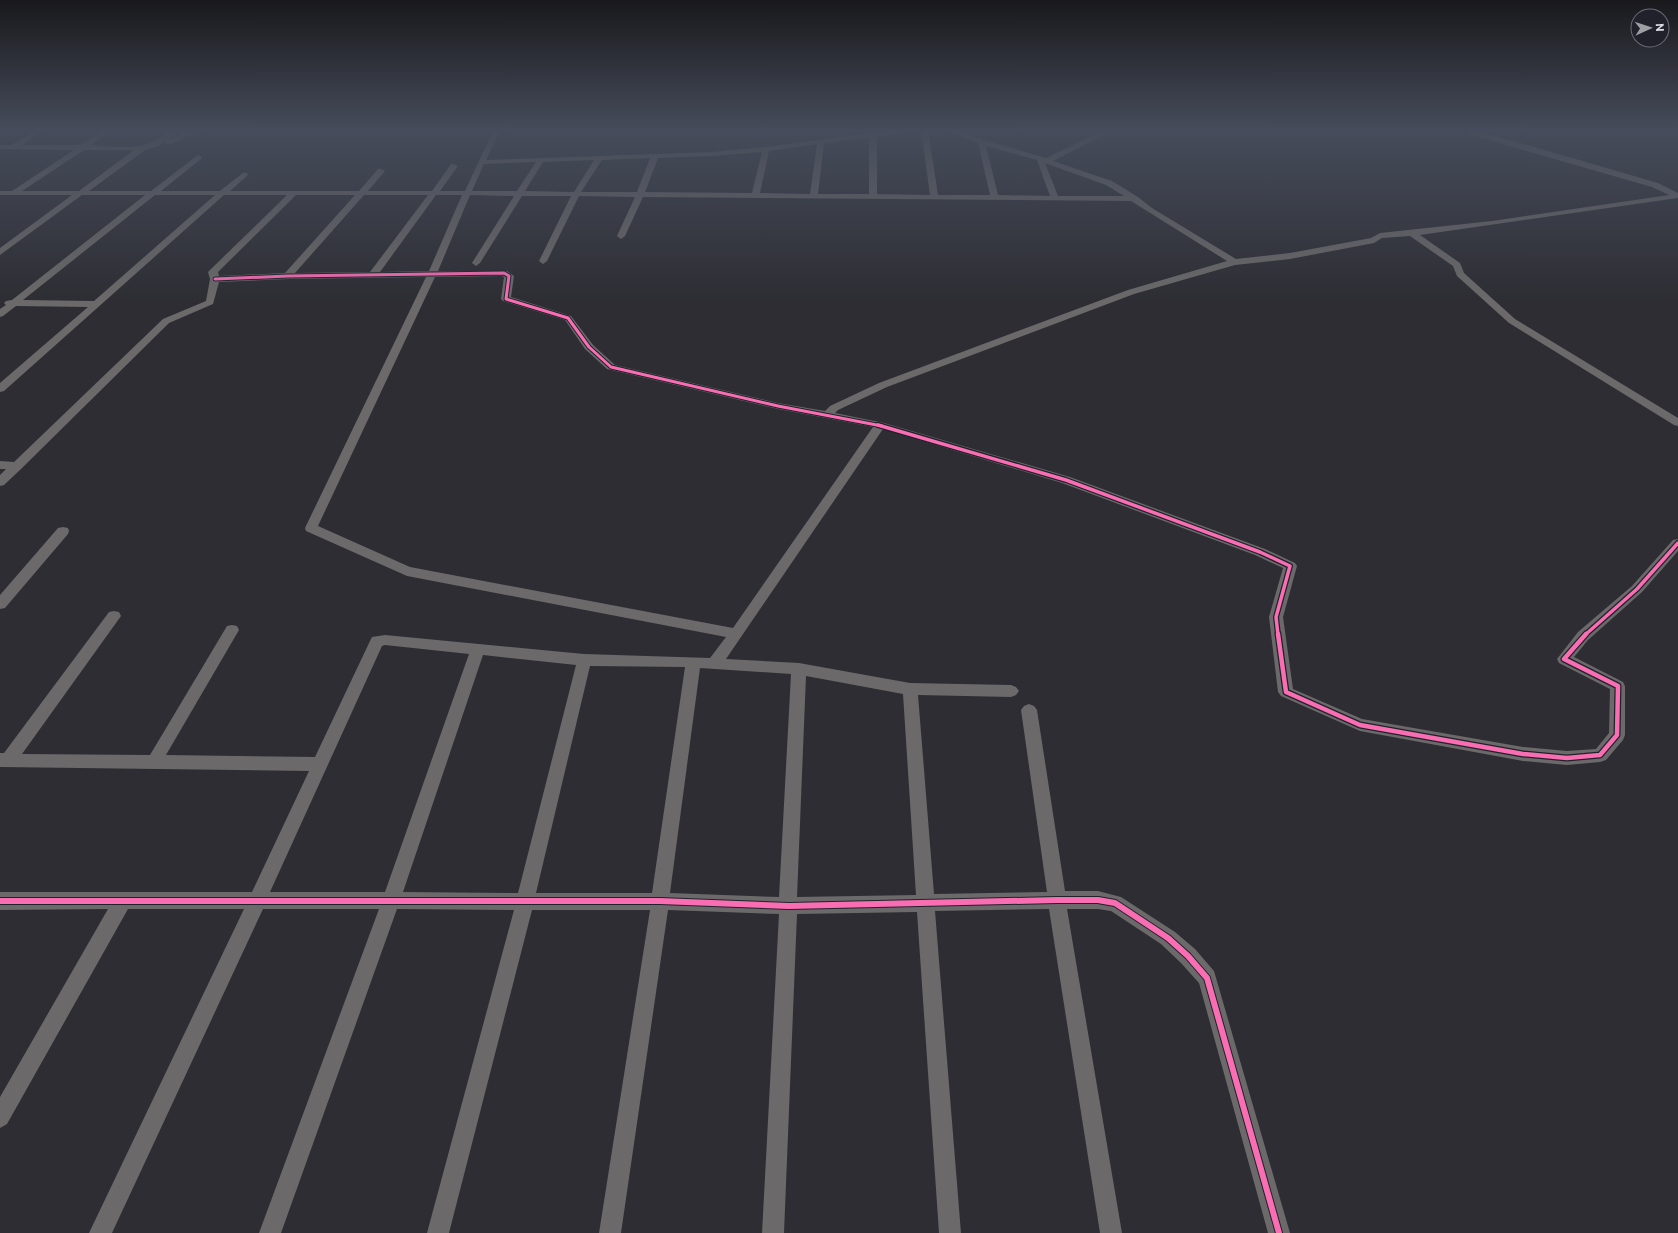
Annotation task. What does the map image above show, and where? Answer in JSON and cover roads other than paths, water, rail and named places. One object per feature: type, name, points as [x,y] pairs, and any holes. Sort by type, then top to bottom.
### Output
[{"type":"street","points":[[0,202],[23,187]]},
{"type":"street","points":[[0,252],[91,187]]},
{"type":"street","points":[[0,314],[159,187]]},
{"type":"street","points":[[0,389],[229,187]]},
{"type":"street","points":[[288,276],[368,187]]},
{"type":"street","points":[[373,275],[439,187]]},
{"type":"street","points":[[470,187],[432,274],[311,528],[407,571],[736,634]]},
{"type":"street","points":[[476,264],[525,187]]},
{"type":"street","points":[[543,261],[581,187]]},
{"type":"street","points":[[621,236],[643,187]]},
{"type":"street","points":[[755,196],[757,187]]},
{"type":"street","points":[[814,196],[815,187]]},
{"type":"street","points":[[874,187],[874,197]]},
{"type":"street","points":[[933,187],[935,198]]},
{"type":"street","points":[[992,187],[995,198]]},
{"type":"street","points":[[1051,187],[1055,199]]},
{"type":"street","points":[[1115,187],[1149,210],[1234,262]]},
{"type":"street","points":[[1656,187],[1678,196]]},
{"type":"street","points":[[0,194],[467,193],[1135,199]]},
{"type":"street","points":[[0,482],[166,321],[186,312],[200,308],[210,302],[215,279],[213,272],[293,194]]},
{"type":"street","points":[[828,415],[834,408],[890,382],[1131,292],[1234,262],[1290,256],[1374,240],[1380,236],[1412,234],[1502,223],[1592,207],[1678,196]]},
{"type":"street","points":[[1412,234],[1457,266],[1460,274],[1512,321],[1678,423]]},
{"type":"street","points":[[215,279],[288,276],[504,273],[509,276],[506,299],[568,318],[590,347],[611,366],[778,406],[880,425],[1066,480],[1260,552],[1290,566],[1276,617],[1286,692],[1360,725],[1523,754],[1567,758],[1600,755],[1617,735],[1618,686],[1564,659],[1583,636],[1637,589],[1678,543]]},
{"type":"street","points":[[0,303],[97,304]]},
{"type":"street","points":[[714,663],[736,634],[880,425]]},
{"type":"street","points":[[0,466],[17,466]]},
{"type":"street","points":[[0,604],[63,531]]},
{"type":"street","points":[[4,760],[114,616]]},
{"type":"street","points":[[154,762],[232,630]]},
{"type":"street","points":[[100,1233],[321,764],[377,641],[385,640],[584,660],[693,662],[799,669],[910,689],[1011,691]]},
{"type":"street","points":[[270,1233],[391,900],[478,649]]},
{"type":"street","points":[[438,1233],[525,902],[584,660]]},
{"type":"street","points":[[610,1233],[660,901],[693,662]]},
{"type":"street","points":[[773,1233],[799,669]]},
{"type":"street","points":[[910,689],[950,1233]]},
{"type":"street","points":[[1029,710],[1057,900],[1111,1233]]},
{"type":"street","points":[[4,760],[321,764]]},
{"type":"street","points":[[0,1117],[123,900]]},
{"type":"street","points":[[0,901],[660,901],[789,906],[1057,900],[1098,900],[1115,903],[1168,938],[1188,956],[1207,978],[1280,1233]]}]
